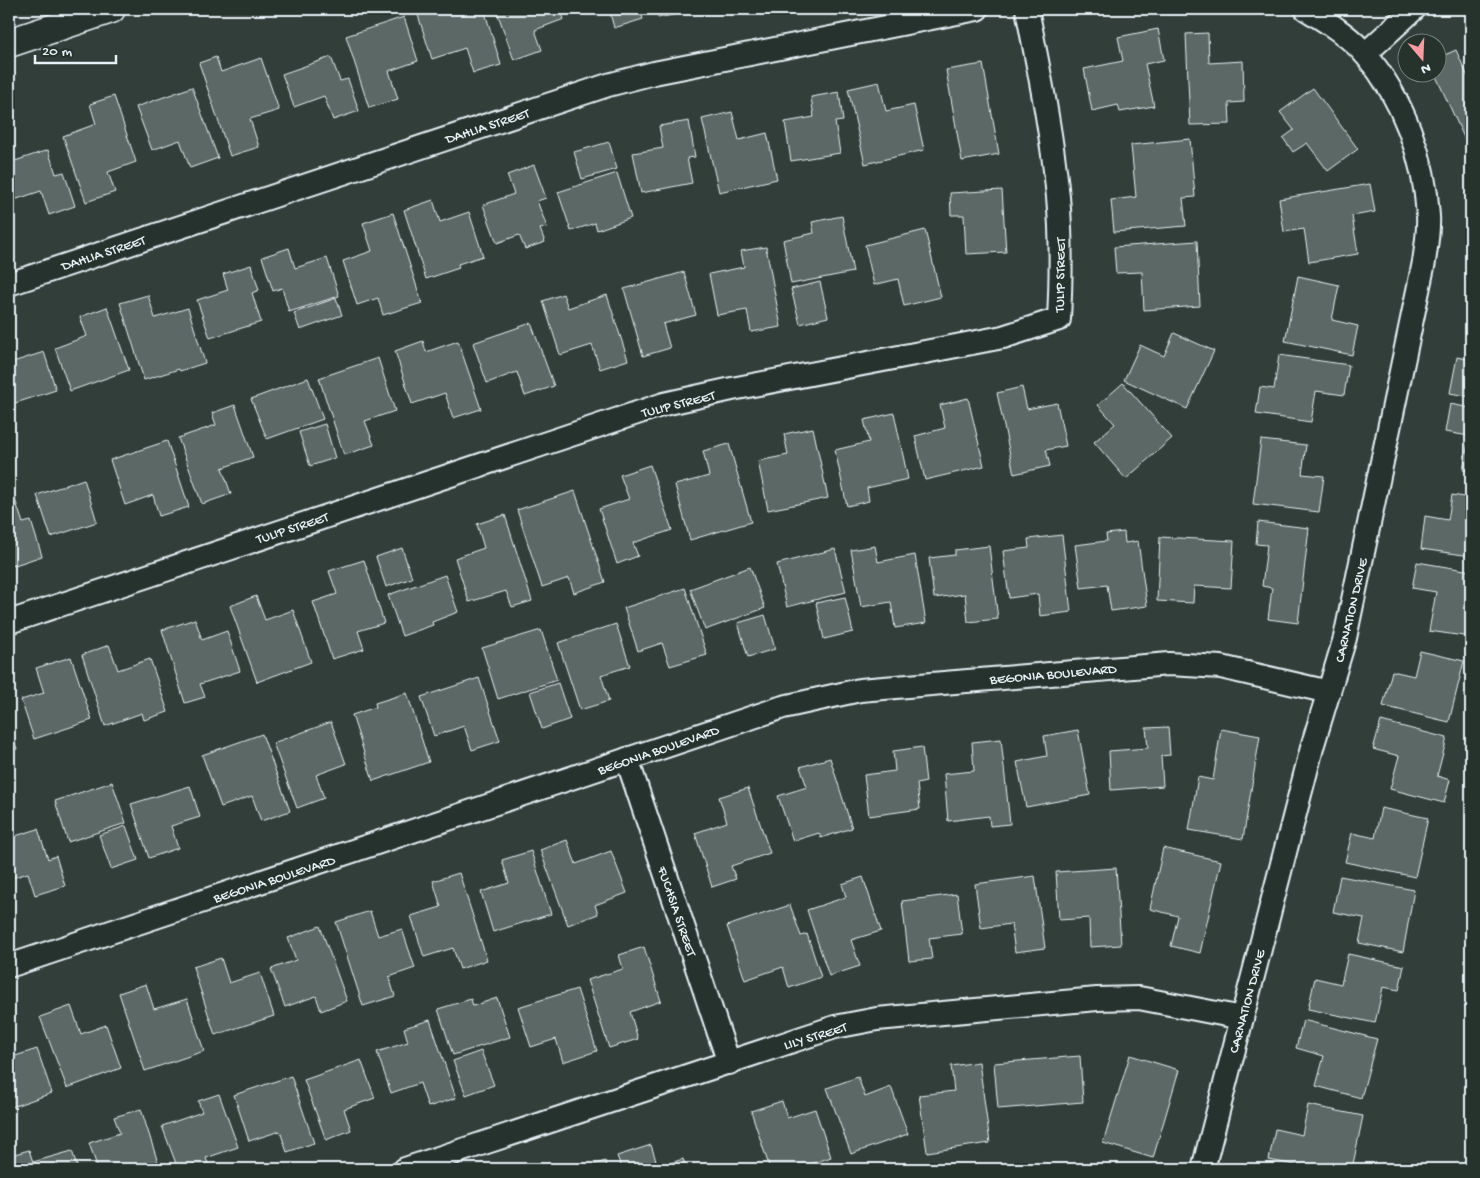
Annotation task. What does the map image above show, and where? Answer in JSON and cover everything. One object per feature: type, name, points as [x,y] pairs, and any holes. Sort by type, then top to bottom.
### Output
[{"type":"main road","points":[[9,43],[111,9]]},
{"type":"street","name":"DAHLIA STREET","points":[[9,284],[608,85],[654,72],[976,9]]},
{"type":"street","name":"TULIP STREET","points":[[9,622],[664,404],[732,389],[1003,338],[1059,319],[1061,270],[1058,199],[1049,126],[1027,9]]},
{"type":"street","points":[[1306,9],[1335,27],[1366,54],[1414,9]]},
{"type":"street","name":"CARNATION DRIVE","points":[[1203,1169],[1314,744],[1345,638],[1424,262],[1428,217],[1422,174],[1409,129],[1390,88],[1366,54]]},
{"type":"street","name":"BEGONIA BOULEVARD","points":[[9,966],[783,707],[860,690],[1169,664],[1221,667],[1329,692]]},
{"type":"street","name":"FUCHSIA STREET","points":[[627,759],[729,1062]]},
{"type":"street","name":"LILY STREET","points":[[406,1169],[835,1027],[877,1019],[1047,1003],[1139,998],[1242,1018]]},
{"type":"building","points":[[416,9],[442,9],[442,11],[449,9],[484,9],[501,65],[473,73],[465,48],[432,59]]},
{"type":"building","points":[[496,9],[560,9],[564,19],[535,30],[542,50],[514,60]]},
{"type":"building","points":[[609,9],[640,9],[643,19],[614,28]]},
{"type":"building","points":[[656,9],[687,9],[687,12],[658,18]]},
{"type":"building","points":[[404,17],[418,61],[389,71],[398,99],[369,108],[346,36]]},
{"type":"building","points":[[1158,29],[1164,60],[1145,64],[1154,106],[1120,112],[1118,105],[1092,111],[1084,69],[1123,61],[1118,37]]},
{"type":"building","points":[[1208,33],[1209,63],[1243,61],[1244,102],[1229,103],[1230,124],[1190,125],[1186,34]]},
{"type":"building","points":[[1456,50],[1468,77],[1471,76],[1471,143],[1467,144],[1439,82],[1448,82],[1448,54]]},
{"type":"building","points":[[216,57],[221,72],[261,58],[279,110],[250,119],[259,147],[230,156],[199,63]]},
{"type":"building","points":[[331,57],[340,81],[348,79],[359,111],[333,120],[324,96],[294,107],[282,74]]},
{"type":"building","points":[[983,64],[999,154],[962,161],[946,70]]},
{"type":"building","points":[[879,82],[886,111],[914,105],[924,150],[865,164],[848,89]]},
{"type":"building","points":[[192,87],[218,158],[190,168],[180,140],[152,150],[136,107]]},
{"type":"building","points":[[1313,88],[1358,149],[1328,171],[1307,143],[1293,152],[1283,138],[1294,130],[1280,112]]},
{"type":"building","points":[[839,92],[843,121],[835,122],[840,153],[791,161],[785,122],[814,117],[811,97]]},
{"type":"building","points":[[114,96],[136,162],[108,172],[115,192],[86,202],[63,136],[96,124],[90,104]]},
{"type":"building","points":[[732,112],[739,140],[767,133],[777,179],[719,192],[702,119]]},
{"type":"building","points":[[689,121],[695,157],[687,158],[692,183],[641,193],[633,153],[663,148],[659,126]]},
{"type":"building","points":[[1190,139],[1195,197],[1183,198],[1186,226],[1114,232],[1111,200],[1136,197],[1131,145]]},
{"type":"building","points":[[609,142],[617,169],[582,179],[574,152]]},
{"type":"building","points":[[48,150],[56,174],[64,172],[75,206],[49,215],[41,191],[11,201],[9,196],[9,163]]},
{"type":"building","points":[[534,165],[546,198],[537,201],[547,227],[540,229],[545,242],[525,249],[519,235],[497,243],[483,205],[514,194],[507,175]]},
{"type":"building","points":[[617,173],[631,218],[597,230],[595,223],[571,231],[558,192]]},
{"type":"building","points":[[1370,184],[1375,212],[1352,216],[1358,254],[1309,262],[1304,229],[1284,232],[1279,199]]},
{"type":"building","points":[[1002,190],[1006,252],[966,254],[964,215],[951,215],[950,193]]},
{"type":"building","points":[[433,200],[440,222],[469,212],[483,256],[458,264],[459,268],[426,279],[404,210]]},
{"type":"building","points":[[393,213],[422,303],[383,315],[378,298],[357,305],[343,261],[372,251],[363,223]]},
{"type":"building","points":[[842,216],[853,272],[791,284],[783,240],[814,233],[812,222]]},
{"type":"building","points":[[925,230],[941,297],[904,306],[898,279],[874,285],[865,245]]},
{"type":"building","points":[[1197,241],[1200,306],[1144,310],[1142,272],[1116,273],[1114,247]]},
{"type":"building","points":[[766,247],[781,327],[751,332],[747,310],[717,315],[709,274],[744,267],[741,251]]},
{"type":"building","points":[[289,248],[295,268],[327,258],[339,296],[289,312],[282,288],[273,291],[262,257]]},
{"type":"building","points":[[251,265],[259,290],[252,293],[261,322],[210,338],[197,300],[228,290],[223,274]]},
{"type":"building","points":[[684,272],[696,315],[663,324],[670,348],[643,356],[624,289]]},
{"type":"building","points":[[1298,276],[1339,285],[1332,320],[1358,326],[1352,355],[1285,341]]},
{"type":"building","points":[[820,282],[828,317],[800,324],[791,289]]},
{"type":"building","points":[[563,294],[568,308],[607,295],[628,360],[600,369],[592,345],[560,355],[543,301]]},
{"type":"building","points":[[148,295],[155,318],[188,308],[205,363],[144,380],[120,303]]},
{"type":"building","points":[[336,298],[342,315],[300,330],[294,313]]},
{"type":"building","points":[[107,307],[129,370],[70,391],[55,348],[87,336],[80,317]]},
{"type":"building","points":[[531,323],[554,386],[525,396],[517,372],[487,383],[473,343]]},
{"type":"building","points":[[1174,333],[1214,351],[1187,409],[1124,380],[1140,345],[1164,356]]},
{"type":"building","points":[[423,341],[426,352],[458,341],[481,409],[453,418],[445,393],[412,404],[395,351]]},
{"type":"building","points":[[9,349],[13,362],[44,352],[56,390],[9,405]]},
{"type":"building","points":[[1279,355],[1349,365],[1344,395],[1316,391],[1311,422],[1256,414],[1260,387],[1274,389]]},
{"type":"building","points":[[1457,357],[1471,360],[1471,397],[1450,393]]},
{"type":"building","points":[[378,358],[395,411],[365,421],[374,445],[344,455],[319,378]]},
{"type":"building","points":[[308,378],[323,419],[267,439],[251,399]]},
{"type":"building","points":[[1123,383],[1172,438],[1126,479],[1094,442],[1115,424],[1098,405]]},
{"type":"building","points":[[1022,387],[1027,409],[1057,403],[1066,446],[1046,450],[1050,466],[1014,474],[997,393]]},
{"type":"building","points":[[968,398],[984,466],[925,480],[915,436],[945,428],[940,405]]},
{"type":"building","points":[[1450,404],[1471,408],[1471,471],[1463,470],[1469,436],[1445,432]]},
{"type":"building","points":[[235,405],[253,457],[222,468],[231,494],[202,504],[178,438],[216,425],[212,413]]},
{"type":"building","points":[[894,413],[908,479],[867,488],[869,501],[847,506],[835,450],[869,442],[864,420]]},
{"type":"building","points":[[325,424],[335,458],[310,466],[299,432]]},
{"type":"building","points":[[813,428],[828,498],[768,510],[758,461],[788,455],[784,434]]},
{"type":"building","points":[[1261,440],[1306,445],[1302,474],[1324,476],[1319,512],[1253,504]]},
{"type":"building","points":[[167,441],[189,507],[159,516],[153,495],[125,505],[110,460]]},
{"type":"building","points":[[729,444],[751,522],[690,540],[675,485],[709,476],[703,451]]},
{"type":"building","points":[[650,465],[672,530],[633,543],[638,556],[617,564],[599,509],[629,499],[620,475]]},
{"type":"building","points":[[84,479],[97,522],[51,537],[37,495]]},
{"type":"building","points":[[9,482],[23,523],[31,521],[42,556],[9,567]]},
{"type":"building","points":[[575,491],[605,582],[574,593],[569,578],[542,587],[517,510]]},
{"type":"building","points":[[1452,495],[1471,498],[1471,556],[1421,549],[1425,516],[1448,520]]},
{"type":"building","points":[[505,515],[532,601],[512,607],[506,591],[469,602],[455,558],[484,548],[477,524]]},
{"type":"building","points":[[1258,522],[1309,528],[1298,623],[1268,619],[1272,588],[1262,586],[1267,545],[1256,544]]},
{"type":"building","points":[[1124,532],[1125,543],[1138,541],[1147,606],[1111,611],[1107,585],[1081,588],[1075,545],[1107,541],[1106,534]]},
{"type":"building","points":[[1062,535],[1071,612],[1040,616],[1038,594],[1009,598],[1003,551],[1029,548],[1028,539]]},
{"type":"building","points":[[1160,537],[1234,541],[1231,588],[1194,586],[1193,603],[1157,601]]},
{"type":"building","points":[[875,546],[878,562],[915,555],[926,623],[895,628],[891,602],[861,607],[851,550]]},
{"type":"building","points":[[989,546],[998,619],[968,622],[965,594],[934,598],[929,558],[955,555],[955,550]]},
{"type":"building","points":[[402,548],[412,578],[386,587],[376,557]]},
{"type":"building","points":[[835,549],[846,592],[787,607],[777,564]]},
{"type":"building","points":[[364,560],[384,623],[358,631],[364,649],[332,659],[313,602],[337,594],[329,571]]},
{"type":"building","points":[[1417,562],[1471,571],[1471,637],[1429,631],[1436,592],[1412,588]]},
{"type":"building","points":[[750,567],[765,608],[705,630],[690,589]]},
{"type":"building","points":[[445,575],[458,612],[432,622],[433,625],[402,636],[388,595]]},
{"type":"building","points":[[685,588],[707,655],[670,666],[662,643],[638,651],[624,608]]},
{"type":"building","points":[[256,596],[265,620],[293,610],[311,662],[257,682],[230,606]]},
{"type":"building","points":[[845,597],[853,632],[824,639],[816,603]]},
{"type":"building","points":[[765,615],[775,649],[748,657],[738,623]]},
{"type":"building","points":[[195,619],[202,640],[227,631],[240,671],[200,684],[205,697],[185,703],[162,630]]},
{"type":"building","points":[[616,624],[630,666],[601,675],[609,701],[580,710],[558,643]]},
{"type":"building","points":[[541,630],[557,680],[498,699],[482,648]]},
{"type":"building","points":[[109,645],[118,670],[150,659],[168,712],[144,720],[142,713],[105,726],[82,655]]},
{"type":"building","points":[[1420,651],[1464,661],[1449,722],[1383,706],[1392,671],[1414,676]]},
{"type":"building","points":[[71,657],[92,720],[34,739],[21,700],[44,693],[36,668]]},
{"type":"building","points":[[479,678],[500,741],[472,750],[464,726],[434,736],[421,697]]},
{"type":"building","points":[[558,683],[570,719],[542,729],[530,692]]},
{"type":"building","points":[[407,693],[429,762],[373,781],[352,715],[376,707],[375,703]]},
{"type":"building","points":[[1381,721],[1447,738],[1437,776],[1450,780],[1444,803],[1390,789],[1399,756],[1373,749]]},
{"type":"building","points":[[331,722],[346,764],[316,775],[324,798],[297,808],[273,743]]},
{"type":"building","points":[[9,724],[17,749],[9,752]]},
{"type":"building","points":[[1168,727],[1170,755],[1161,756],[1163,786],[1111,790],[1109,751],[1148,748],[1146,728]]},
{"type":"building","points":[[1221,729],[1260,736],[1243,839],[1189,830],[1198,777],[1213,780]]},
{"type":"building","points":[[1078,730],[1090,795],[1026,807],[1017,762],[1047,756],[1044,736]]},
{"type":"building","points":[[262,734],[290,811],[261,821],[252,796],[221,807],[202,755]]},
{"type":"building","points":[[1001,739],[1010,824],[990,826],[989,816],[948,821],[944,774],[974,771],[972,742]]},
{"type":"building","points":[[922,747],[926,782],[917,784],[920,809],[869,816],[864,775],[895,771],[893,751]]},
{"type":"building","points":[[830,758],[852,828],[821,838],[819,833],[793,841],[778,796],[807,787],[800,767]]},
{"type":"building","points":[[112,782],[126,823],[68,842],[55,801]]},
{"type":"building","points":[[190,786],[200,817],[171,826],[178,848],[149,858],[131,804]]},
{"type":"building","points":[[748,788],[770,853],[731,866],[736,879],[712,887],[695,833],[727,822],[719,797]]},
{"type":"building","points":[[1381,808],[1428,818],[1415,877],[1345,862],[1352,833],[1375,838]]},
{"type":"building","points":[[126,826],[138,860],[111,869],[99,835]]},
{"type":"building","points":[[38,829],[48,859],[56,856],[65,886],[35,895],[28,873],[9,879],[9,838]]},
{"type":"building","points":[[567,840],[576,864],[611,851],[627,893],[595,905],[598,914],[568,925],[540,850]]},
{"type":"building","points":[[1163,848],[1221,861],[1200,953],[1171,946],[1178,916],[1150,909]]},
{"type":"building","points":[[531,851],[551,914],[493,932],[481,892],[509,883],[502,860]]},
{"type":"building","points":[[1116,868],[1121,945],[1090,947],[1089,918],[1059,920],[1056,872]]},
{"type":"building","points":[[459,873],[487,960],[460,969],[453,948],[424,957],[411,916],[441,907],[433,881]]},
{"type":"building","points":[[1035,876],[1045,948],[1015,952],[1011,924],[981,928],[975,884]]},
{"type":"building","points":[[1340,876],[1414,890],[1403,952],[1359,943],[1364,918],[1333,912]]},
{"type":"building","points":[[863,877],[881,931],[851,940],[860,966],[829,976],[807,910],[846,897],[842,884]]},
{"type":"building","points":[[957,894],[962,934],[929,938],[932,959],[909,961],[902,901]]},
{"type":"building","points":[[790,905],[801,936],[807,934],[821,977],[789,988],[783,967],[745,980],[727,926]]},
{"type":"building","points":[[370,911],[378,936],[402,929],[415,968],[389,977],[395,996],[363,1006],[336,922]]},
{"type":"building","points":[[320,926],[347,1001],[321,1011],[316,996],[285,1007],[271,969],[296,960],[288,938]]},
{"type":"building","points":[[644,947],[661,1001],[630,1012],[638,1039],[609,1048],[587,980],[623,969],[619,955]]},
{"type":"building","points":[[1348,954],[1404,966],[1399,990],[1383,987],[1375,1023],[1308,1009],[1315,978],[1341,984]]},
{"type":"building","points":[[221,958],[229,983],[260,973],[274,1016],[215,1035],[193,967]]},
{"type":"building","points":[[146,984],[154,1009],[187,999],[204,1051],[145,1071],[119,993]]},
{"type":"building","points":[[577,989],[597,1051],[563,1062],[556,1039],[531,1047],[518,1007]]},
{"type":"building","points":[[497,998],[510,1037],[453,1055],[438,1009],[471,999],[473,1006]]},
{"type":"building","points":[[71,1006],[81,1034],[106,1025],[121,1068],[67,1088],[40,1017]]},
{"type":"building","points":[[430,1020],[456,1098],[428,1107],[420,1083],[391,1093],[377,1052],[408,1042],[404,1028]]},
{"type":"building","points":[[1303,1020],[1377,1039],[1361,1098],[1316,1086],[1324,1056],[1296,1048]]},
{"type":"building","points":[[37,1049],[52,1093],[9,1108],[9,1058]]},
{"type":"building","points":[[481,1051],[494,1085],[466,1095],[453,1061]]},
{"type":"building","points":[[1130,1055],[1179,1070],[1153,1158],[1103,1143]]},
{"type":"building","points":[[1080,1056],[1083,1102],[998,1109],[994,1063]]},
{"type":"building","points":[[361,1060],[375,1098],[344,1109],[351,1130],[326,1140],[304,1080]]},
{"type":"building","points":[[979,1062],[990,1143],[927,1152],[919,1095],[954,1091],[951,1066]]},
{"type":"building","points":[[291,1076],[314,1143],[287,1152],[280,1131],[249,1141],[234,1095]]},
{"type":"building","points":[[858,1077],[865,1097],[891,1087],[908,1134],[851,1154],[827,1088]]},
{"type":"building","points":[[219,1094],[238,1147],[206,1158],[210,1169],[178,1169],[162,1126],[202,1112],[198,1101]]},
{"type":"building","points":[[782,1101],[787,1118],[815,1109],[831,1157],[805,1166],[806,1169],[770,1169],[751,1111]]},
{"type":"building","points":[[1308,1105],[1363,1116],[1352,1169],[1316,1169],[1269,1160],[1275,1129],[1302,1135]]},
{"type":"building","points":[[141,1109],[160,1169],[98,1169],[89,1143],[120,1133],[114,1117]]},
{"type":"building","points":[[651,1145],[658,1167],[683,1159],[687,1169],[622,1169],[617,1156]]},
{"type":"building","points":[[29,1150],[33,1162],[72,1151],[78,1169],[16,1169],[11,1155]]},
{"type":"building","points":[[605,1161],[608,1169],[582,1169]]}]
